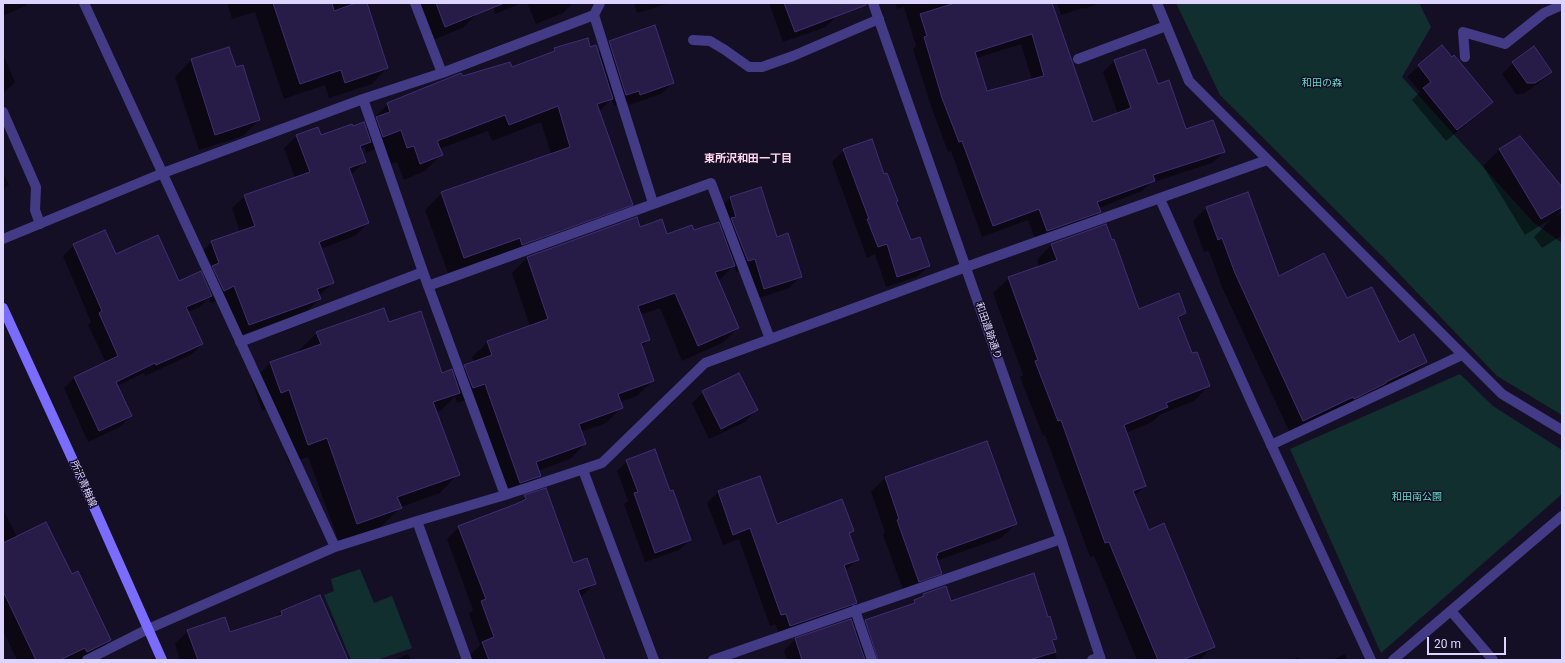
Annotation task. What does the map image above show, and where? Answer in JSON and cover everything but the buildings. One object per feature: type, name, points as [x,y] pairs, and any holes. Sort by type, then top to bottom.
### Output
[{"type":"main road","name":"所沢青梅線","points":[[3,308],[162,660]]},
{"type":"street","points":[[84,3],[335,547]]},
{"type":"street","points":[[414,3],[442,73]]},
{"type":"street","points":[[3,239],[163,173],[363,99],[442,73],[594,15],[600,3]]},
{"type":"street","name":"和田遺跡通り","points":[[873,3],[1061,539],[1098,659]]},
{"type":"street","points":[[1157,3],[1189,80],[1267,160],[1502,394],[1562,430]]},
{"type":"street","points":[[1466,57],[1463,32],[1505,44],[1544,13],[1562,5]]},
{"type":"street","points":[[594,15],[653,204]]},
{"type":"street","points":[[693,40],[710,42],[725,50],[749,68],[762,67],[792,56],[879,19]]},
{"type":"street","points":[[1078,59],[1166,26]]},
{"type":"street","points":[[363,99],[422,272],[505,496]]},
{"type":"street","points":[[3,112],[36,187],[35,210],[40,224]]},
{"type":"street","points":[[87,660],[148,629],[335,547],[417,521],[505,496],[602,463],[705,363],[966,267],[1267,160]]},
{"type":"street","points":[[428,286],[711,183],[770,339]]},
{"type":"street","points":[[1160,199],[1271,445],[1371,660]]},
{"type":"street","points":[[240,342],[422,272]]},
{"type":"street","points":[[1271,445],[1462,355]]},
{"type":"street","points":[[583,470],[654,660]]},
{"type":"street","points":[[417,521],[467,660]]},
{"type":"street","points":[[1393,660],[1560,521]]},
{"type":"street","points":[[713,660],[1061,539]]},
{"type":"street","points":[[855,610],[872,660]]},
{"type":"street","points":[[1451,611],[1493,660]]},
{"type":"green space","name":"和田の森","points":[[1176,3],[1419,3],[1431,27],[1402,77],[1533,222],[1562,243],[1562,415],[1497,376],[1387,261],[1220,95]]},
{"type":"green space","name":"和田南公園","points":[[1460,374],[1493,406],[1562,450],[1562,494],[1381,653],[1290,449]]},
{"type":"green space","points":[[360,569],[374,603],[392,596],[412,648],[377,660],[351,660],[324,595],[334,591],[331,579]]},
{"type":"district","name":"東所沢和田一丁目","points":[[748,159]]}]
